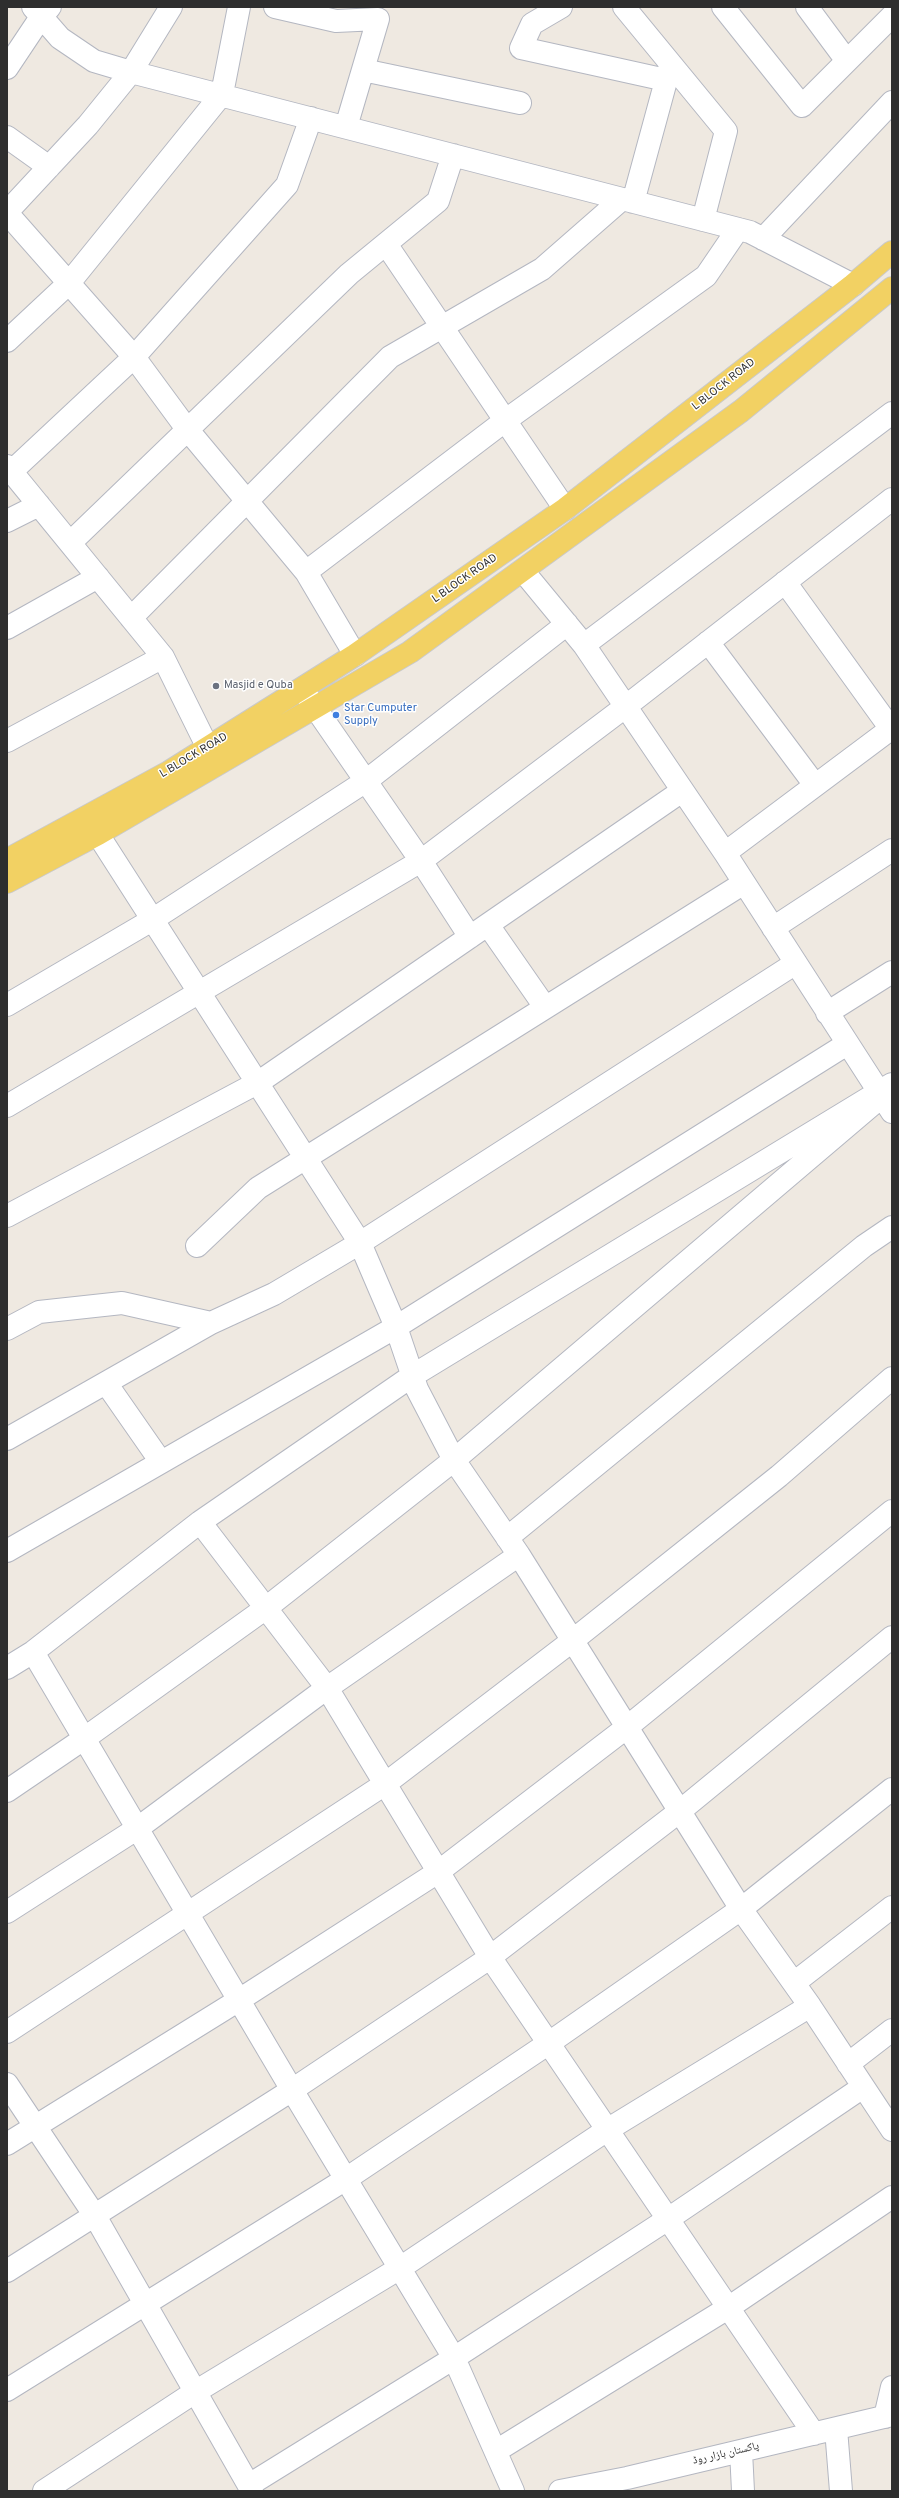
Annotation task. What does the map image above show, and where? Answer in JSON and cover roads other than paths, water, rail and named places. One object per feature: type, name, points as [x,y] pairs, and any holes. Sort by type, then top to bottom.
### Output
[{"type":"main road","name":"L BLOCK ROAD","points":[[7,860],[208,748],[303,690],[355,655],[564,508],[853,285],[892,252]]},
{"type":"main road","name":"L BLOCK ROAD","points":[[7,882],[98,834],[410,652],[523,571],[741,410],[892,288]]},
{"type":"street","points":[[171,7],[131,72],[88,125],[7,212],[134,356],[187,429],[306,572],[355,655]]},
{"type":"street","points":[[7,341],[69,283],[222,94],[239,7]]},
{"type":"street","points":[[275,7],[336,22],[378,19],[346,127]]},
{"type":"street","points":[[624,7],[668,72],[726,131],[702,220]]},
{"type":"street","points":[[723,7],[802,106],[892,16]]},
{"type":"street","points":[[806,7],[847,61]]},
{"type":"street","points":[[7,68],[41,10],[60,38],[94,61],[131,72],[222,94],[738,229],[763,239],[853,285]]},
{"type":"street","points":[[548,10],[532,24],[521,48],[668,72]]},
{"type":"street","points":[[363,70],[520,102]]},
{"type":"street","points":[[131,618],[246,500],[390,357],[542,269],[628,200],[668,72]]},
{"type":"street","points":[[763,239],[892,102]]},
{"type":"street","points":[[208,748],[163,657],[9,468],[134,356],[287,185],[311,118]]},
{"type":"street","points":[[7,137],[49,167]]},
{"type":"street","points":[[70,543],[349,274],[438,201],[452,155]]},
{"type":"street","points":[[306,572],[506,420],[706,276],[738,229]]},
{"type":"street","points":[[386,244],[564,508]]},
{"type":"street","points":[[584,645],[892,413]]},
{"type":"street","points":[[7,1106],[421,861],[625,707],[892,499]]},
{"type":"street","points":[[7,521],[39,504]]},
{"type":"street","points":[[523,571],[584,645],[725,853],[827,1013],[886,1096]]},
{"type":"street","points":[[7,628],[98,577]]},
{"type":"street","points":[[725,853],[892,728],[785,582]]},
{"type":"street","points":[[7,1005],[152,920],[366,781],[566,624]]},
{"type":"street","points":[[708,642],[816,785]]},
{"type":"street","points":[[7,741],[163,657]]},
{"type":"street","points":[[303,690],[421,861],[545,1007]]},
{"type":"street","points":[[7,1216],[259,1082],[682,791]]},
{"type":"street","points":[[86,816],[152,920],[259,1082],[360,1243],[396,1327],[416,1389],[454,1460],[513,1547],[741,1909],[810,2006],[892,2130]]},
{"type":"street","points":[[773,928],[892,850]]},
{"type":"street","points":[[197,1246],[258,1188],[306,1156],[744,883]]},
{"type":"street","points":[[7,1440],[211,1324],[274,1294],[360,1243],[796,963]]},
{"type":"street","points":[[827,1013],[892,972]]},
{"type":"street","points":[[7,1551],[396,1327],[848,1044]]},
{"type":"street","points":[[7,1668],[33,1652],[200,1522],[412,1376],[886,1096]]},
{"type":"street","points":[[7,1791],[85,1738],[266,1608],[454,1460],[886,1096]]},
{"type":"street","points":[[7,1912],[138,1828],[327,1688],[513,1547],[864,1246],[892,1227]]},
{"type":"street","points":[[7,1312],[39,1312],[122,1303],[211,1324]]},
{"type":"street","points":[[7,1329],[39,1312]]},
{"type":"street","points":[[7,2032],[187,1912],[385,1784],[572,1641],[779,1476],[892,1378]]},
{"type":"street","points":[[106,1383],[161,1462]]},
{"type":"street","points":[[7,2144],[239,2000],[438,1872],[626,1728],[892,1511]]},
{"type":"street","points":[[200,1522],[327,1688],[490,1957],[814,2434]]},
{"type":"street","points":[[7,2271],[292,2090],[490,1957],[680,1811],[892,1637]]},
{"type":"street","points":[[33,1652],[292,2090],[454,2358],[513,2491]]},
{"type":"street","points":[[7,2390],[146,2305],[346,2179],[548,2044],[741,1909],[892,1789]]},
{"type":"street","points":[[794,1983],[892,1907]]},
{"type":"street","points":[[44,2491],[195,2392],[400,2268],[607,2130],[810,2006]]},
{"type":"street","points":[[848,2064],[892,2030]]},
{"type":"street","points":[[7,2084],[95,2216],[250,2488],[668,2219],[863,2087]]},
{"type":"street","points":[[496,2451],[728,2308],[892,2197]]},
{"type":"street","points":[[888,2416],[892,2387]]},
{"type":"street","name":"پاکستان بازار روڈ","points":[[560,2491],[628,2484],[741,2451],[888,2416]]},
{"type":"street","points":[[836,2428],[842,2491]]},
{"type":"street","points":[[741,2451],[743,2491]]},
{"type":"place","name":"Masjid e Quba","points":[[216,686]]},
{"type":"place","name":"Star Cumputer Supply","points":[[336,715]]}]
